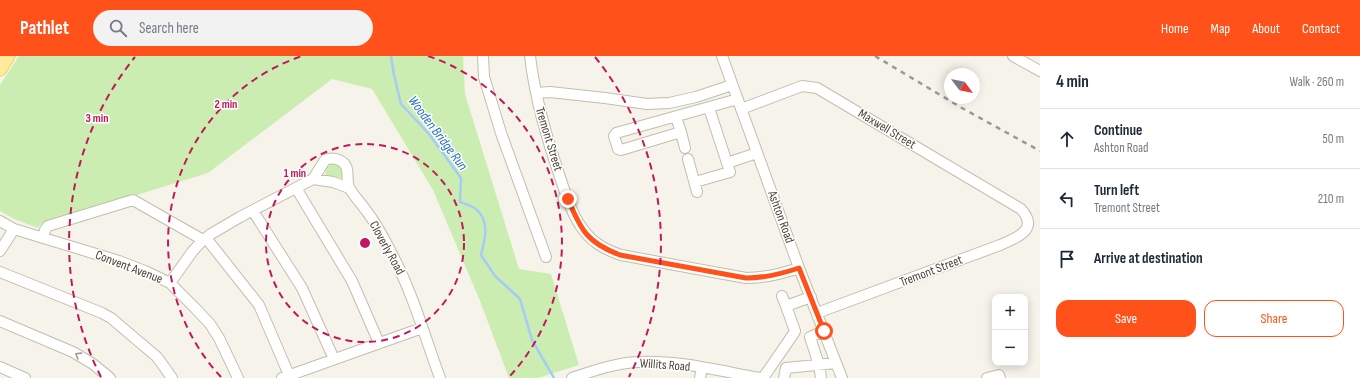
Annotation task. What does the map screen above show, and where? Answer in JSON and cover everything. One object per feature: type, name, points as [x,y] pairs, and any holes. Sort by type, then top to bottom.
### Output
[{"type":"main road","points":[[0,69],[8,56]]},
{"type":"street","points":[[483,56],[484,77],[501,134],[546,257]]},
{"type":"street","name":"Tremont Street","points":[[530,56],[536,93],[548,140],[568,199],[579,225],[597,244],[604,249],[620,255],[746,278],[774,276],[799,268]]},
{"type":"street","name":"Ashton Road","points":[[722,56],[799,268],[842,378]]},
{"type":"street","points":[[1013,56],[1040,72]]},
{"type":"street","points":[[536,93],[550,92],[647,104],[669,103],[696,97],[732,85]]},
{"type":"street","name":"Maxwell Street","points":[[681,132],[621,150],[618,149],[614,136],[616,133],[709,108],[740,104],[802,86],[817,88],[1021,209],[1025,214]]},
{"type":"street","points":[[688,159],[696,187],[728,173],[730,170],[709,108]]},
{"type":"street","points":[[676,117],[685,148]]},
{"type":"street","points":[[727,163],[758,153]]},
{"type":"street","points":[[170,283],[192,252],[205,239],[223,226],[314,179],[325,160],[334,158],[342,161],[346,165],[348,171],[349,188],[333,182],[314,179]]},
{"type":"street","points":[[296,188],[352,281],[380,343]]},
{"type":"street","name":"Cloverly Road","points":[[349,188],[368,214],[393,255],[410,292],[436,377]]},
{"type":"street","points":[[43,238],[48,226],[133,200],[205,239],[259,305],[286,377],[422,328]]},
{"type":"street","points":[[253,211],[302,288],[334,360]]},
{"type":"street","name":"Tremont Street","points":[[817,313],[1000,245],[1017,237],[1024,232],[1027,227],[1027,219],[1025,214]]},
{"type":"street","name":"Convent Avenue","points":[[0,221],[14,229],[145,270],[170,283],[210,324],[219,338],[238,378]]},
{"type":"street","points":[[0,252],[14,229]]},
{"type":"street","points":[[0,272],[111,318],[157,357],[172,378]]},
{"type":"street","points":[[762,378],[795,331],[782,296]]},
{"type":"street","points":[[786,306],[811,297]]},
{"type":"street","points":[[1,324],[74,352],[93,364],[110,378]]},
{"type":"street","points":[[821,378],[819,365],[810,337],[824,331]]},
{"type":"street","name":"Willits Road","points":[[572,378],[615,365],[637,362],[661,362],[701,373],[762,378]]},
{"type":"street","points":[[784,378],[786,368],[836,362]]},
{"type":"street","points":[[0,367],[25,378]]},
{"type":"street","points":[[987,378],[999,375],[1000,378]]},
{"type":"green space","points":[[19,56],[463,56],[465,94],[519,269],[551,274],[579,365],[538,378],[509,378],[480,301],[433,190],[372,89],[332,79],[208,173],[40,225],[38,228],[14,219],[0,211],[0,85]]},
{"type":"green space","points":[[334,163],[342,166],[343,178],[328,176],[325,174],[327,167]]},
{"type":"waterway","name":"Wooden Bridge Run","points":[[391,56],[401,104],[429,134],[461,178],[460,202],[471,206],[481,215],[484,220],[484,243],[481,255],[495,276],[520,299],[532,340],[554,378]]},
{"type":"railway","points":[[875,56],[962,108],[1040,151]]},
{"type":"route","points":[[568,199],[579,225],[588,236],[604,249],[620,255],[746,278],[774,276],[799,268],[824,331]]}]
